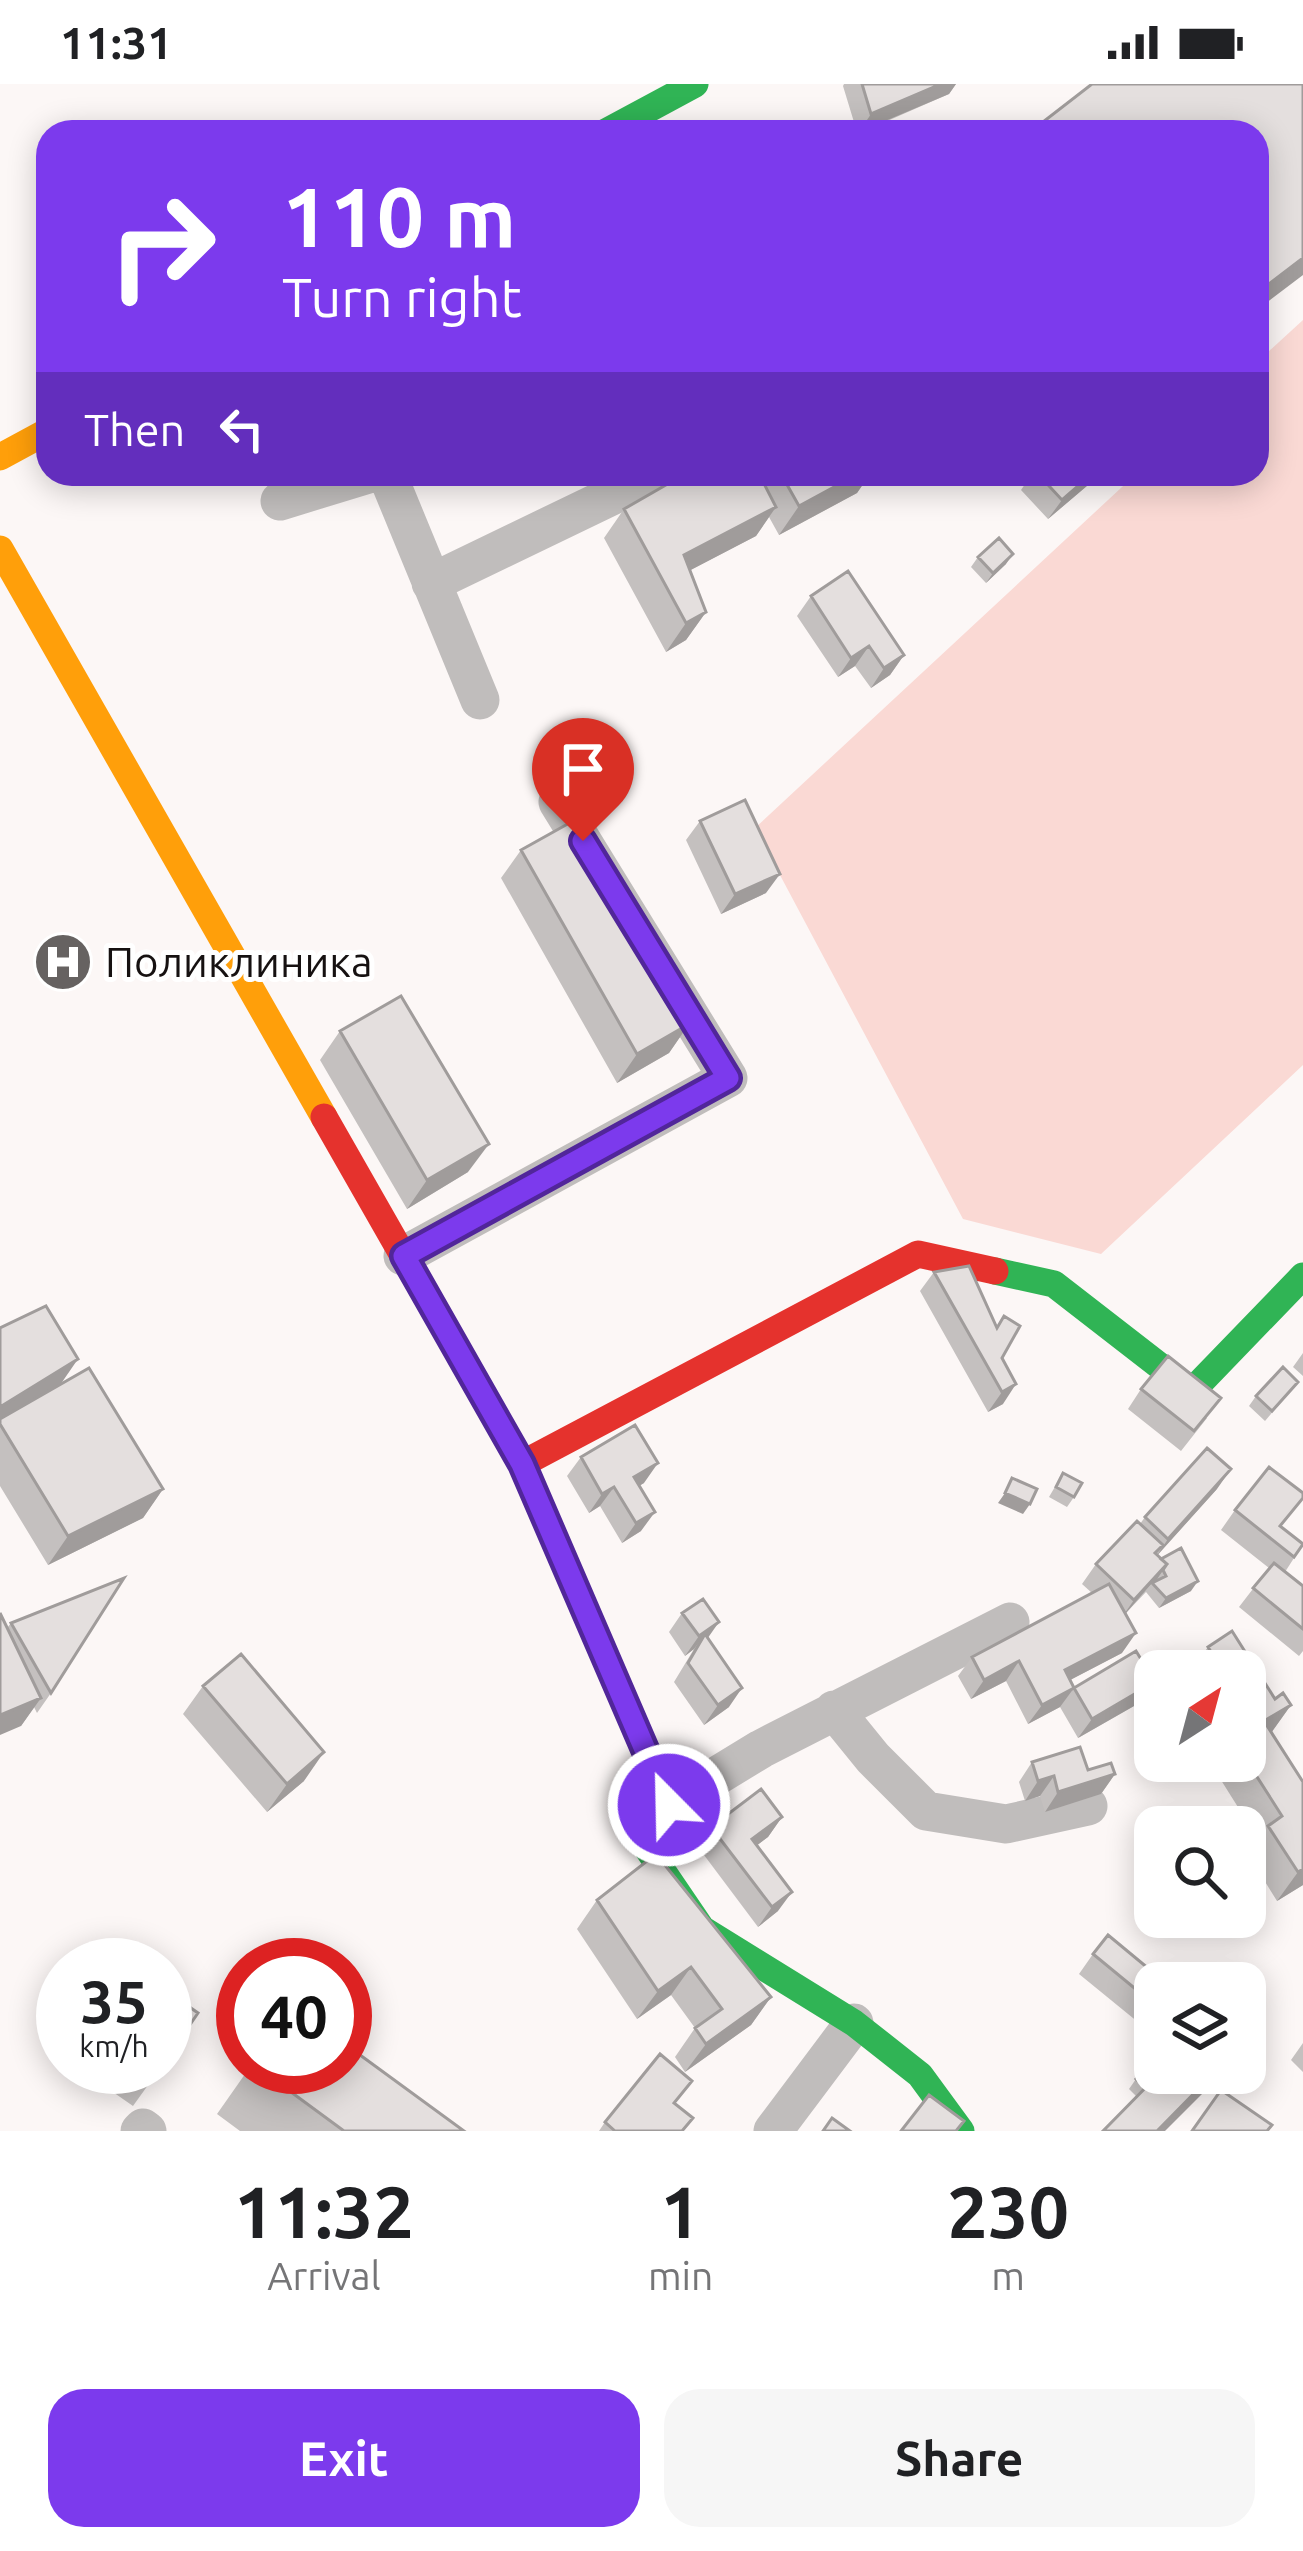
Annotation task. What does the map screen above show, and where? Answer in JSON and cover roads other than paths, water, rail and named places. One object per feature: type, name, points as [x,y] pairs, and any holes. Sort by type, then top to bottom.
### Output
[{"type":"street","points":[[628,120],[695,84]]},
{"type":"street","points":[[0,457],[36,438]]},
{"type":"street","points":[[280,501],[329,486]]},
{"type":"street","points":[[392,486],[480,700]]},
{"type":"street","points":[[431,583],[632,486]]},
{"type":"street","points":[[0,548],[522,1464],[669,1805]]},
{"type":"street","points":[[404,1256],[728,1078],[558,802]]},
{"type":"street","points":[[522,1464],[918,1254],[1054,1284],[1192,1391],[1303,1276]]},
{"type":"street","points":[[961,2131],[920,2075],[854,2023],[702,1929],[628,1820],[669,1805],[834,1710],[1010,1622]]},
{"type":"street","points":[[834,1710],[926,1811],[1006,1824],[1088,1806]]},
{"type":"street","points":[[772,2131],[854,2023]]},
{"type":"place","name":"Поликлиника","points":[[63,962]]}]
